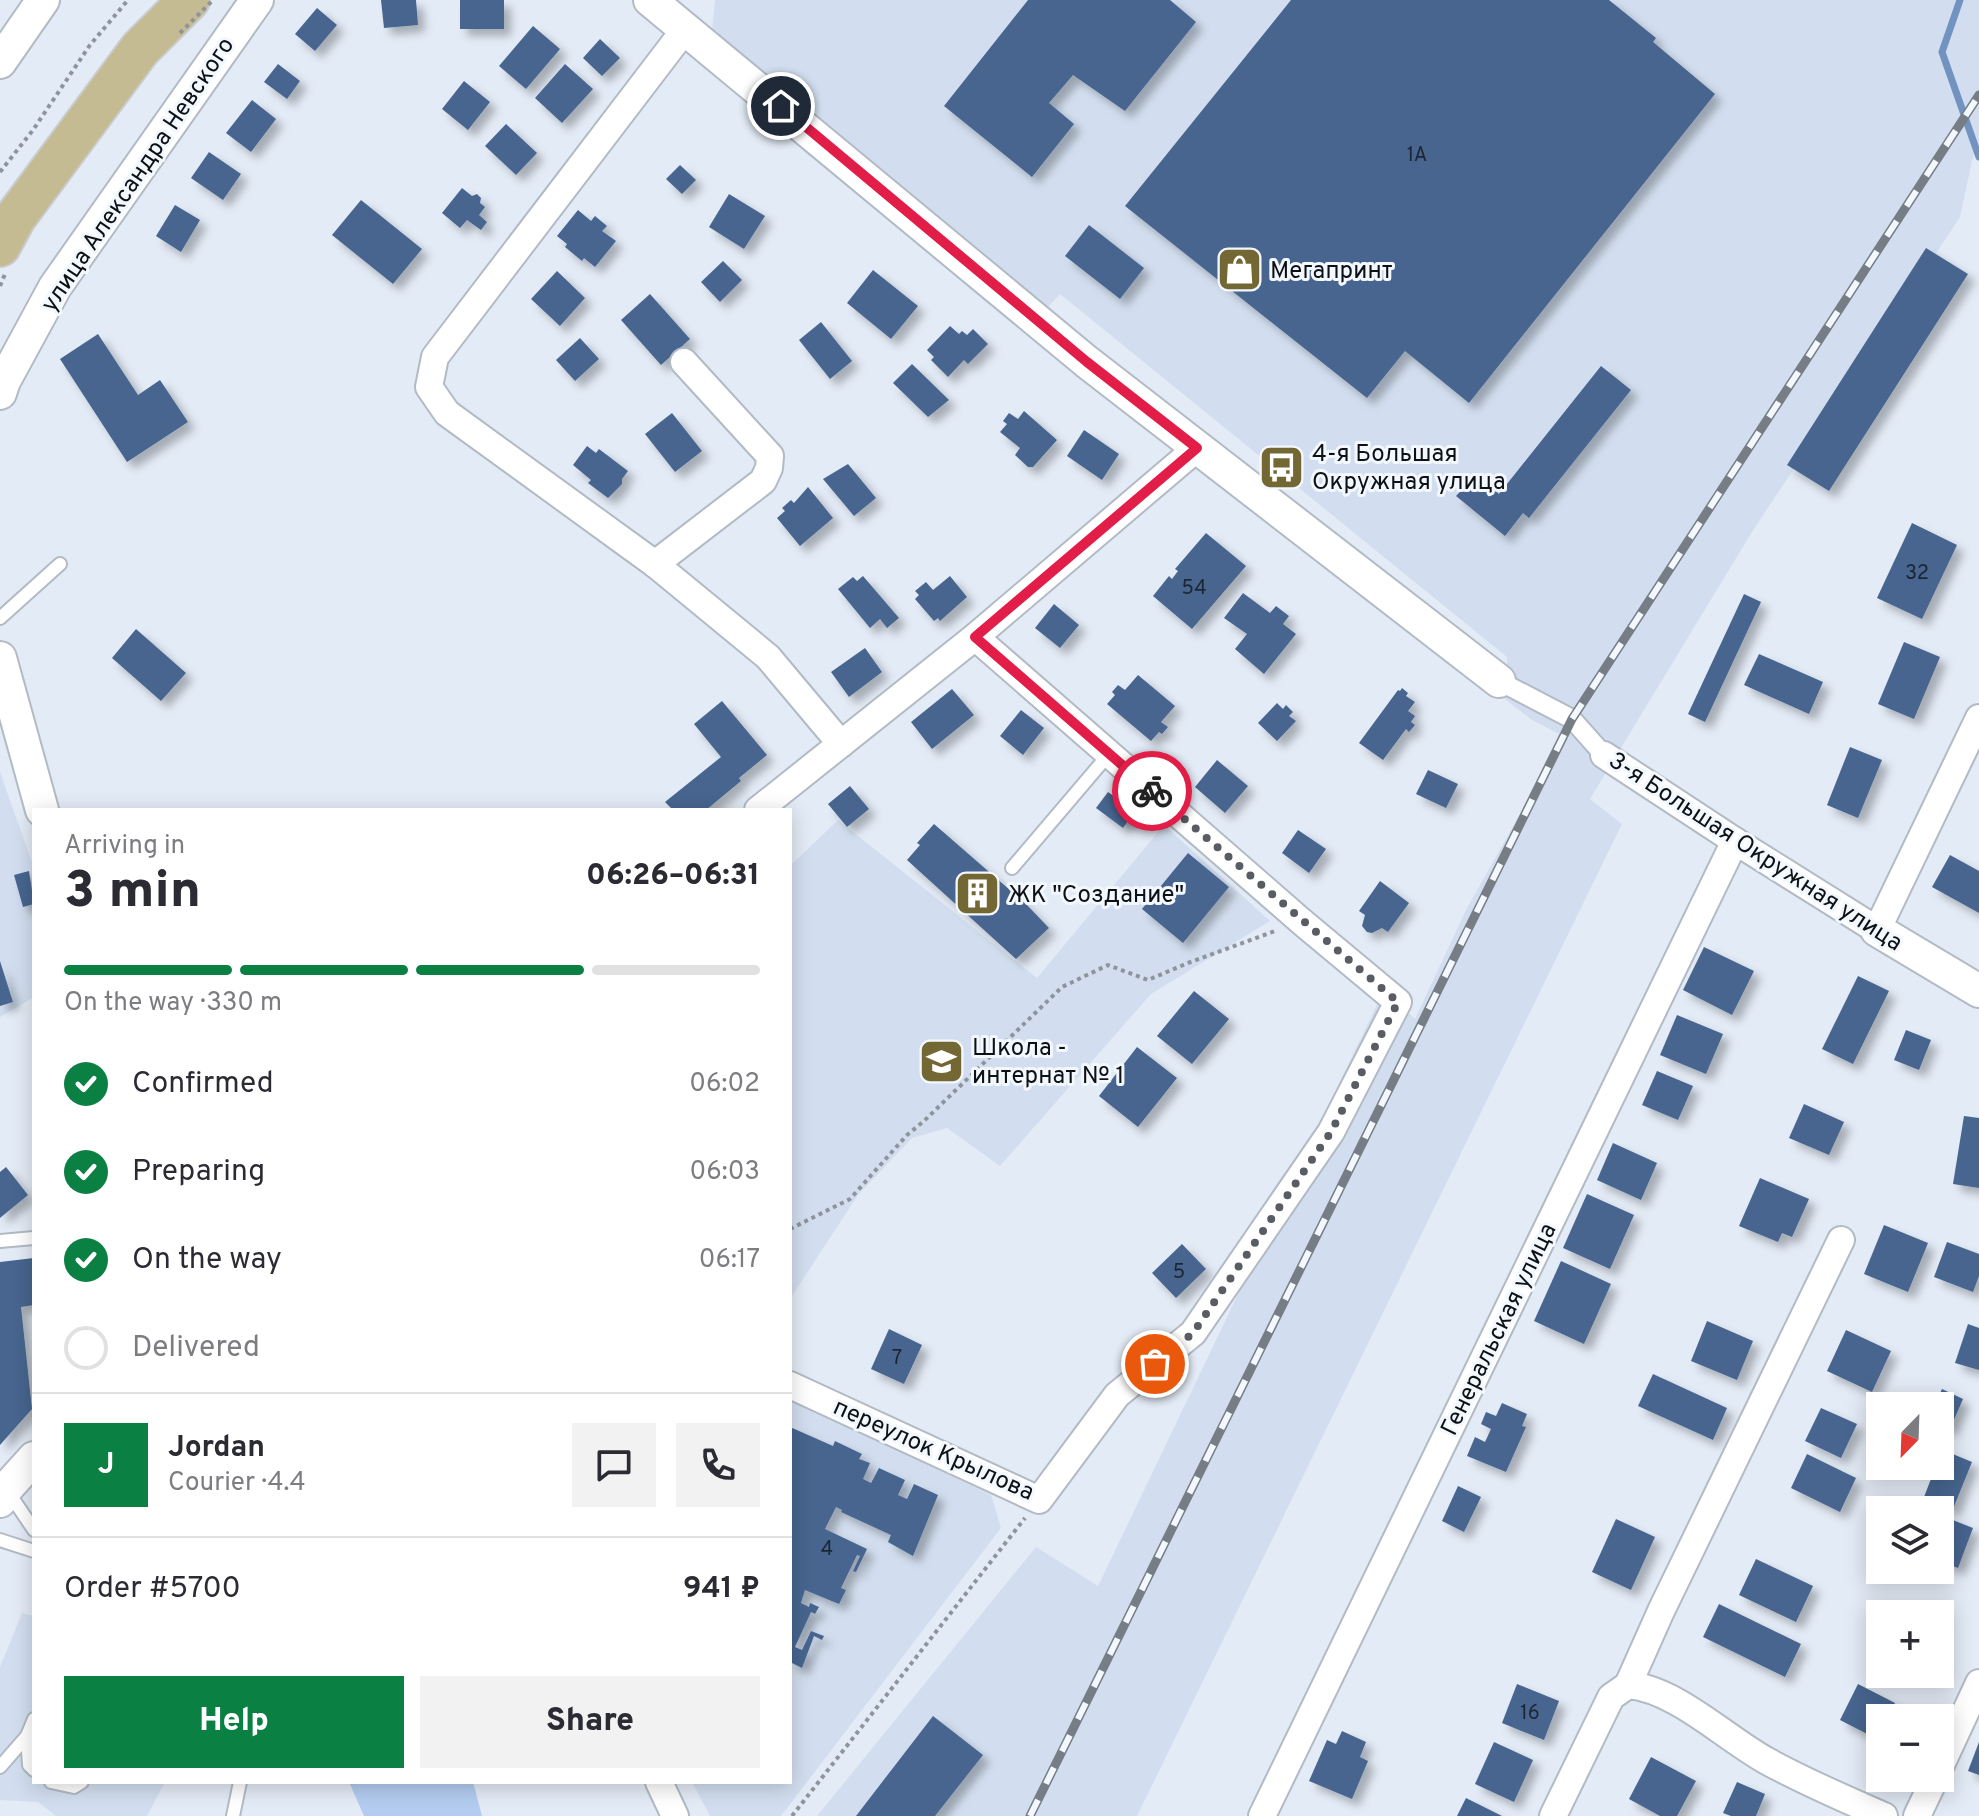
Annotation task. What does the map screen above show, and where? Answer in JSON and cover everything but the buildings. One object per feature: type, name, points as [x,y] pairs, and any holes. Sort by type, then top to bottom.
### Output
[{"type":"main road","points":[[0,202],[131,1]]},
{"type":"main road","points":[[0,246],[15,218],[140,49],[184,16]]},
{"type":"street","points":[[0,62],[43,0]]},
{"type":"street","name":"улица Александра Невского","points":[[0,393],[55,287],[257,0]]},
{"type":"street","points":[[650,0],[1087,362],[1499,681]]},
{"type":"street","points":[[686,28],[435,357],[429,387],[447,413],[655,564],[768,657],[841,744]]},
{"type":"street","points":[[655,564],[763,481],[769,468],[770,456],[684,362]]},
{"type":"street","points":[[761,808],[975,637],[1197,448]]},
{"type":"street","points":[[975,637],[1302,922]]},
{"type":"street","points":[[0,658],[41,808]]},
{"type":"street","name":"3-я Большая Окружная улица","points":[[1499,681],[1572,719],[1604,755],[1735,841],[1979,991]]},
{"type":"street","points":[[1877,930],[1979,718]]},
{"type":"street","name":"Генеральская улица","points":[[1262,1816],[1735,841]]},
{"type":"street","name":"переулок Крылова","points":[[792,1386],[1039,1500],[1117,1395],[1193,1333],[1331,1132],[1398,1002],[1302,922]]},
{"type":"street","points":[[1553,1816],[1611,1697],[1628,1685],[1841,1240]]},
{"type":"street","points":[[3,1495],[32,1460]]},
{"type":"street","points":[[1954,1737],[1979,1683]]},
{"type":"street","points":[[1628,1685],[1644,1686],[1666,1696],[1763,1759],[1884,1816]]},
{"type":"street","points":[[660,1784],[675,1816]]},
{"type":"street","points":[[1917,1816],[1928,1792]]},
{"type":"lane","points":[[0,618],[60,564]]},
{"type":"lane","points":[[1012,868],[1109,754]]},
{"type":"lane","points":[[0,1241],[32,1238]]},
{"type":"lane","points":[[3,1495],[32,1528]]},
{"type":"lane","points":[[0,1540],[32,1550]]},
{"type":"lane","points":[[0,1767],[27,1736],[32,1724]]},
{"type":"lane","points":[[27,1736],[29,1765],[32,1768]]},
{"type":"lane","points":[[233,1816],[240,1784]]},
{"type":"path","points":[[184,16],[213,0]]},
{"type":"path","points":[[0,172],[33,130],[90,45],[131,1]]},
{"type":"path","points":[[792,1228],[850,1199],[907,1135],[1062,987],[1108,965],[1148,980],[1302,922]]},
{"type":"path","points":[[792,1816],[1039,1500]]},
{"type":"shaded area","points":[[715,0],[1979,0],[1979,144],[1974,152],[1960,217],[1752,532],[1590,799],[1622,824],[1137,1816],[817,1816],[1036,1547],[1098,1586],[1384,990],[1415,1019],[1466,910],[1520,814],[1559,734],[1532,720],[1506,700],[1507,657],[1060,294],[1047,308],[711,40]]},
{"type":"shaded area","points":[[0,772],[32,862],[32,998],[0,1017]]},
{"type":"shaded area","name":"Школа - интернат № 1","points":[[838,820],[1037,978],[1164,825],[1270,921],[1151,994],[1000,1166],[947,1128],[912,1138],[858,1195],[792,1296],[792,864]]},
{"type":"shaded area","points":[[792,1400],[991,1495],[1001,1528],[781,1816],[710,1816],[693,1784],[792,1784]]},
{"type":"shaded area","points":[[22,1613],[32,1616],[32,1784],[164,1784],[147,1816],[56,1816],[38,1802],[0,1800],[0,1667]]},
{"type":"shaded area","points":[[350,1784],[474,1784],[482,1816],[364,1816]]},
{"type":"waterway","points":[[1960,0],[1942,52],[1979,157]]},
{"type":"railway","points":[[1030,1816],[1572,719],[1979,95]]},
{"type":"way so far","points":[[1152,791],[1398,1002],[1331,1132],[1193,1333],[1155,1364]]},
{"type":"place","name":"Мегапринт","points":[[1239,270]]},
{"type":"place","name":"4-я Большая Окружная улица","points":[[1281,467]]},
{"type":"place","name":"ЖК \"Создание\"","points":[[977,894]]},
{"type":"place","name":"Школа - интернат № 1","points":[[941,1061]]},
{"type":"route","points":[[781,106],[1087,362],[1197,448],[975,637],[1152,791]]}]
